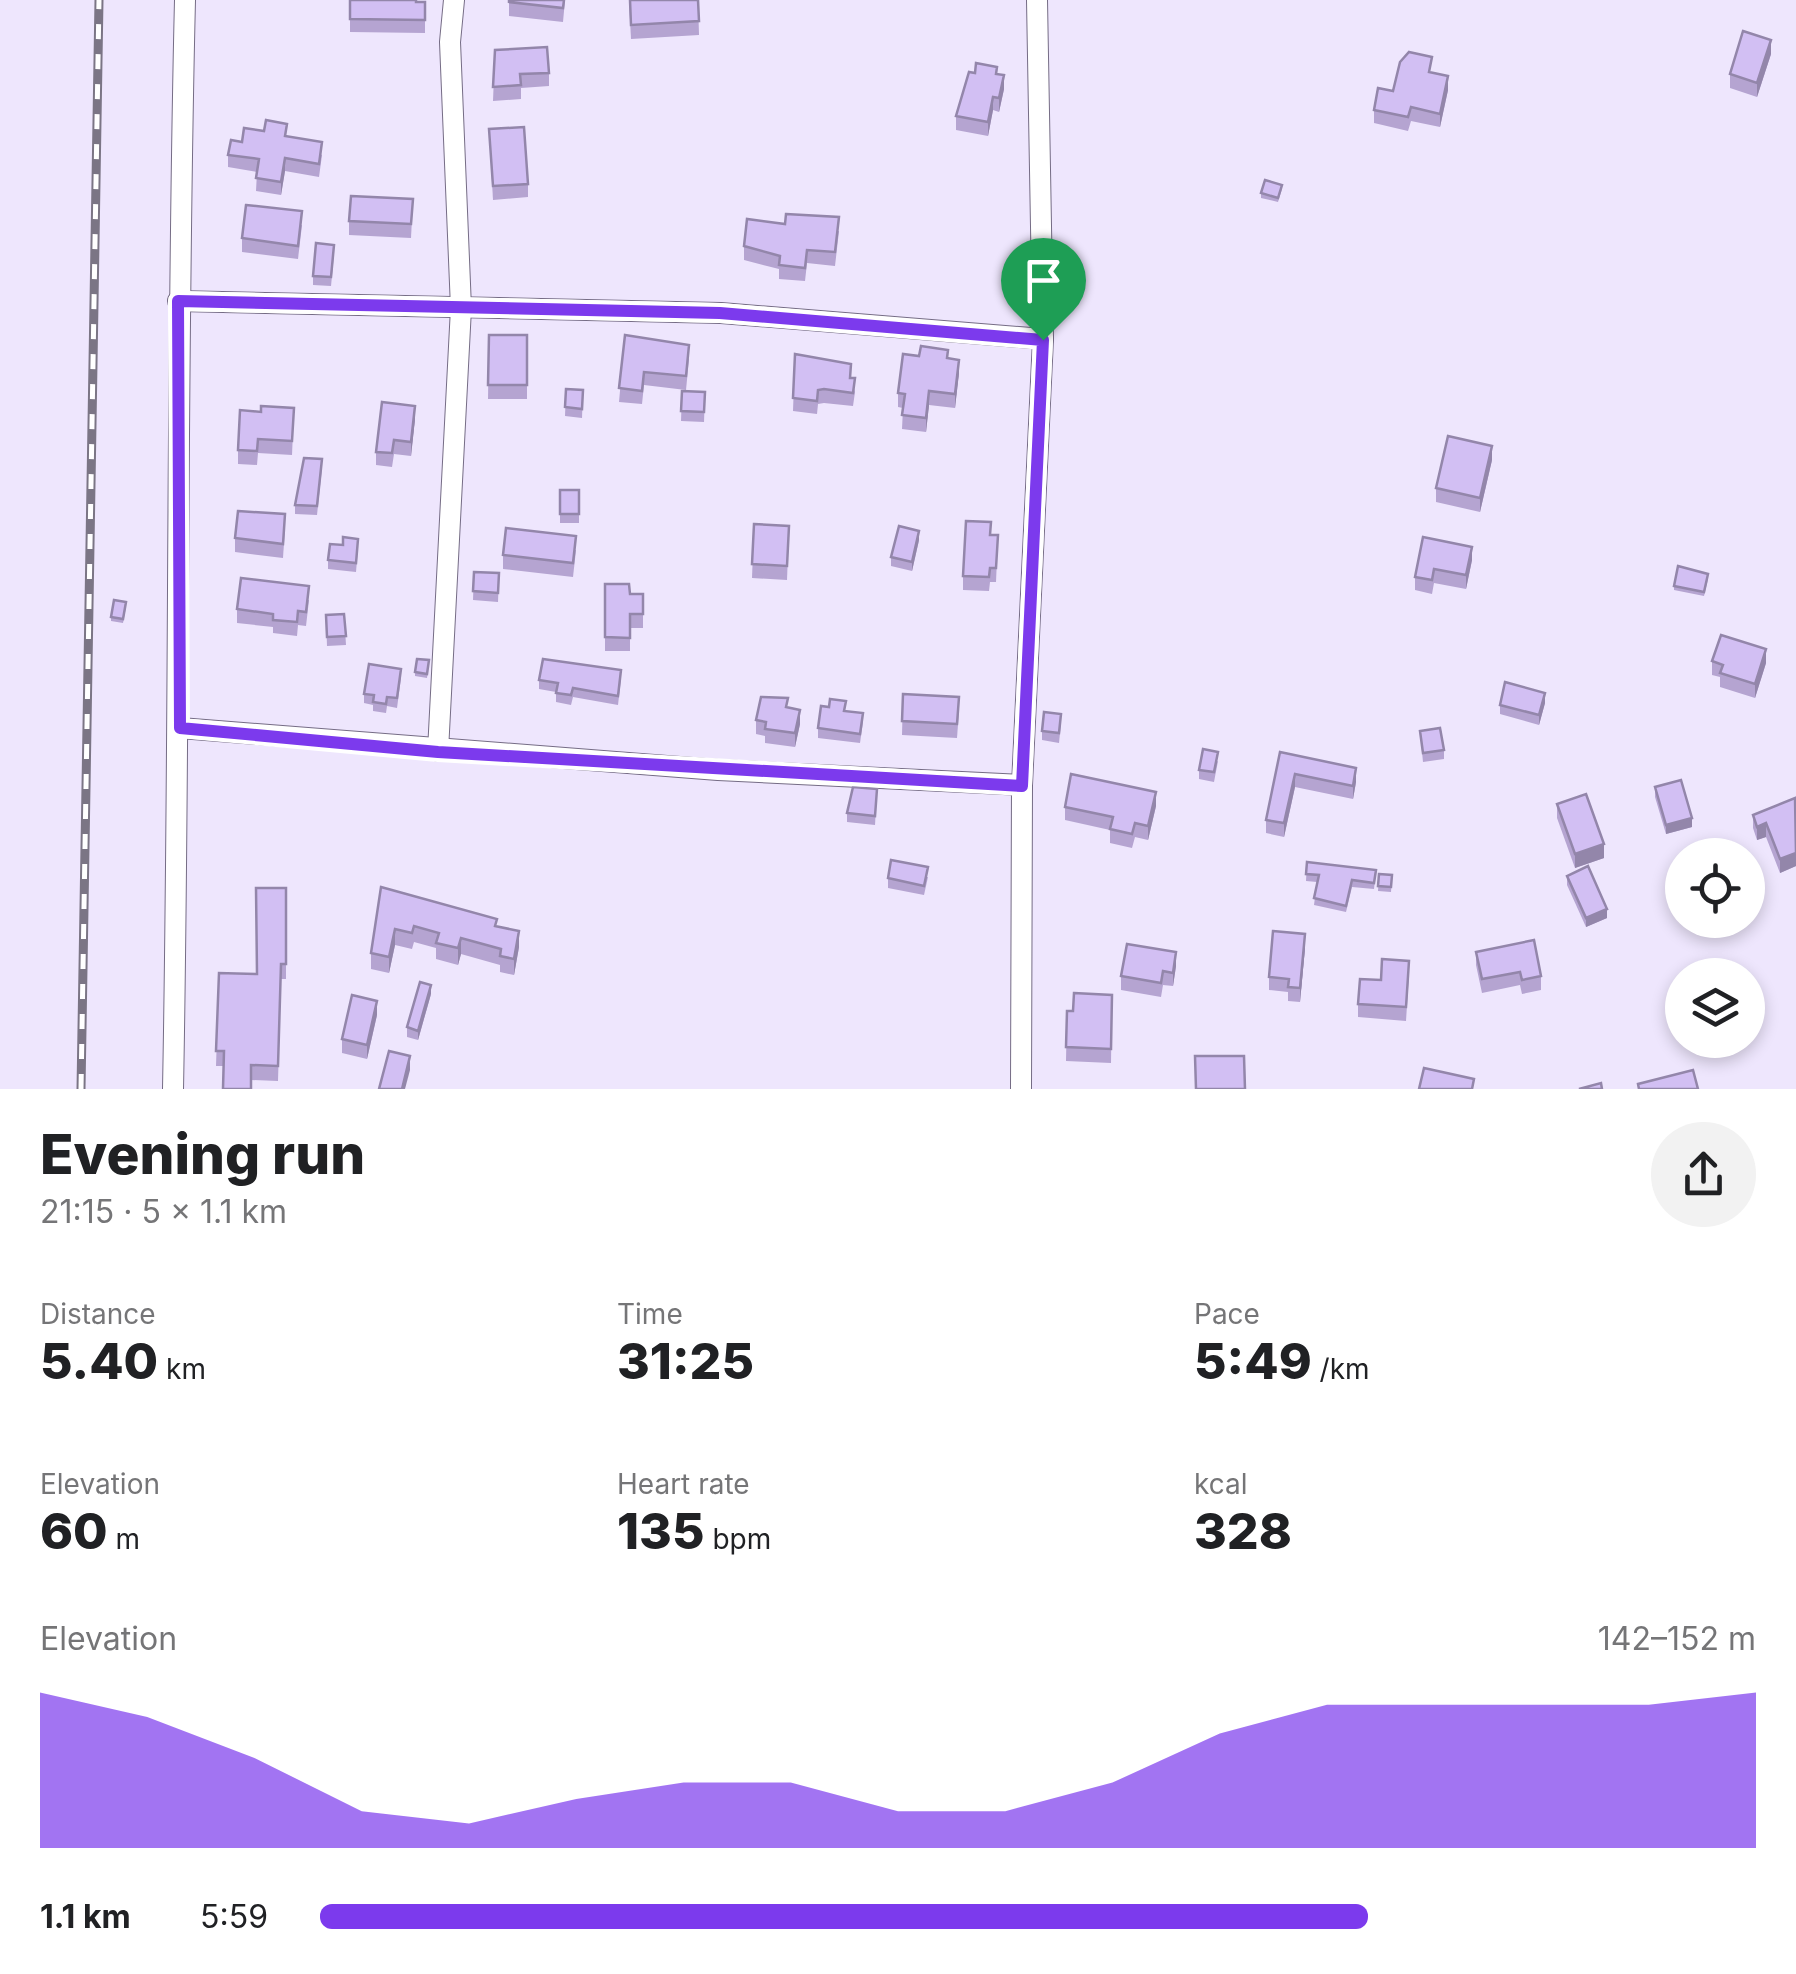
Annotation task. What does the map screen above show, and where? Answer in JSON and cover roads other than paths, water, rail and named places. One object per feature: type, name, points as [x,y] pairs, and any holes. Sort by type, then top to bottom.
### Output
[{"type":"street","points":[[173,1089],[180,728],[178,301],[185,0]]},
{"type":"street","points":[[438,752],[461,308],[450,42],[454,0]]},
{"type":"street","points":[[1021,1089],[1022,786],[1043,340],[1037,0]]},
{"type":"street","points":[[178,301],[720,313],[1043,340]]},
{"type":"street","points":[[180,728],[438,752],[1022,786]]},
{"type":"railway","points":[[81,1089],[99,0]]}]
